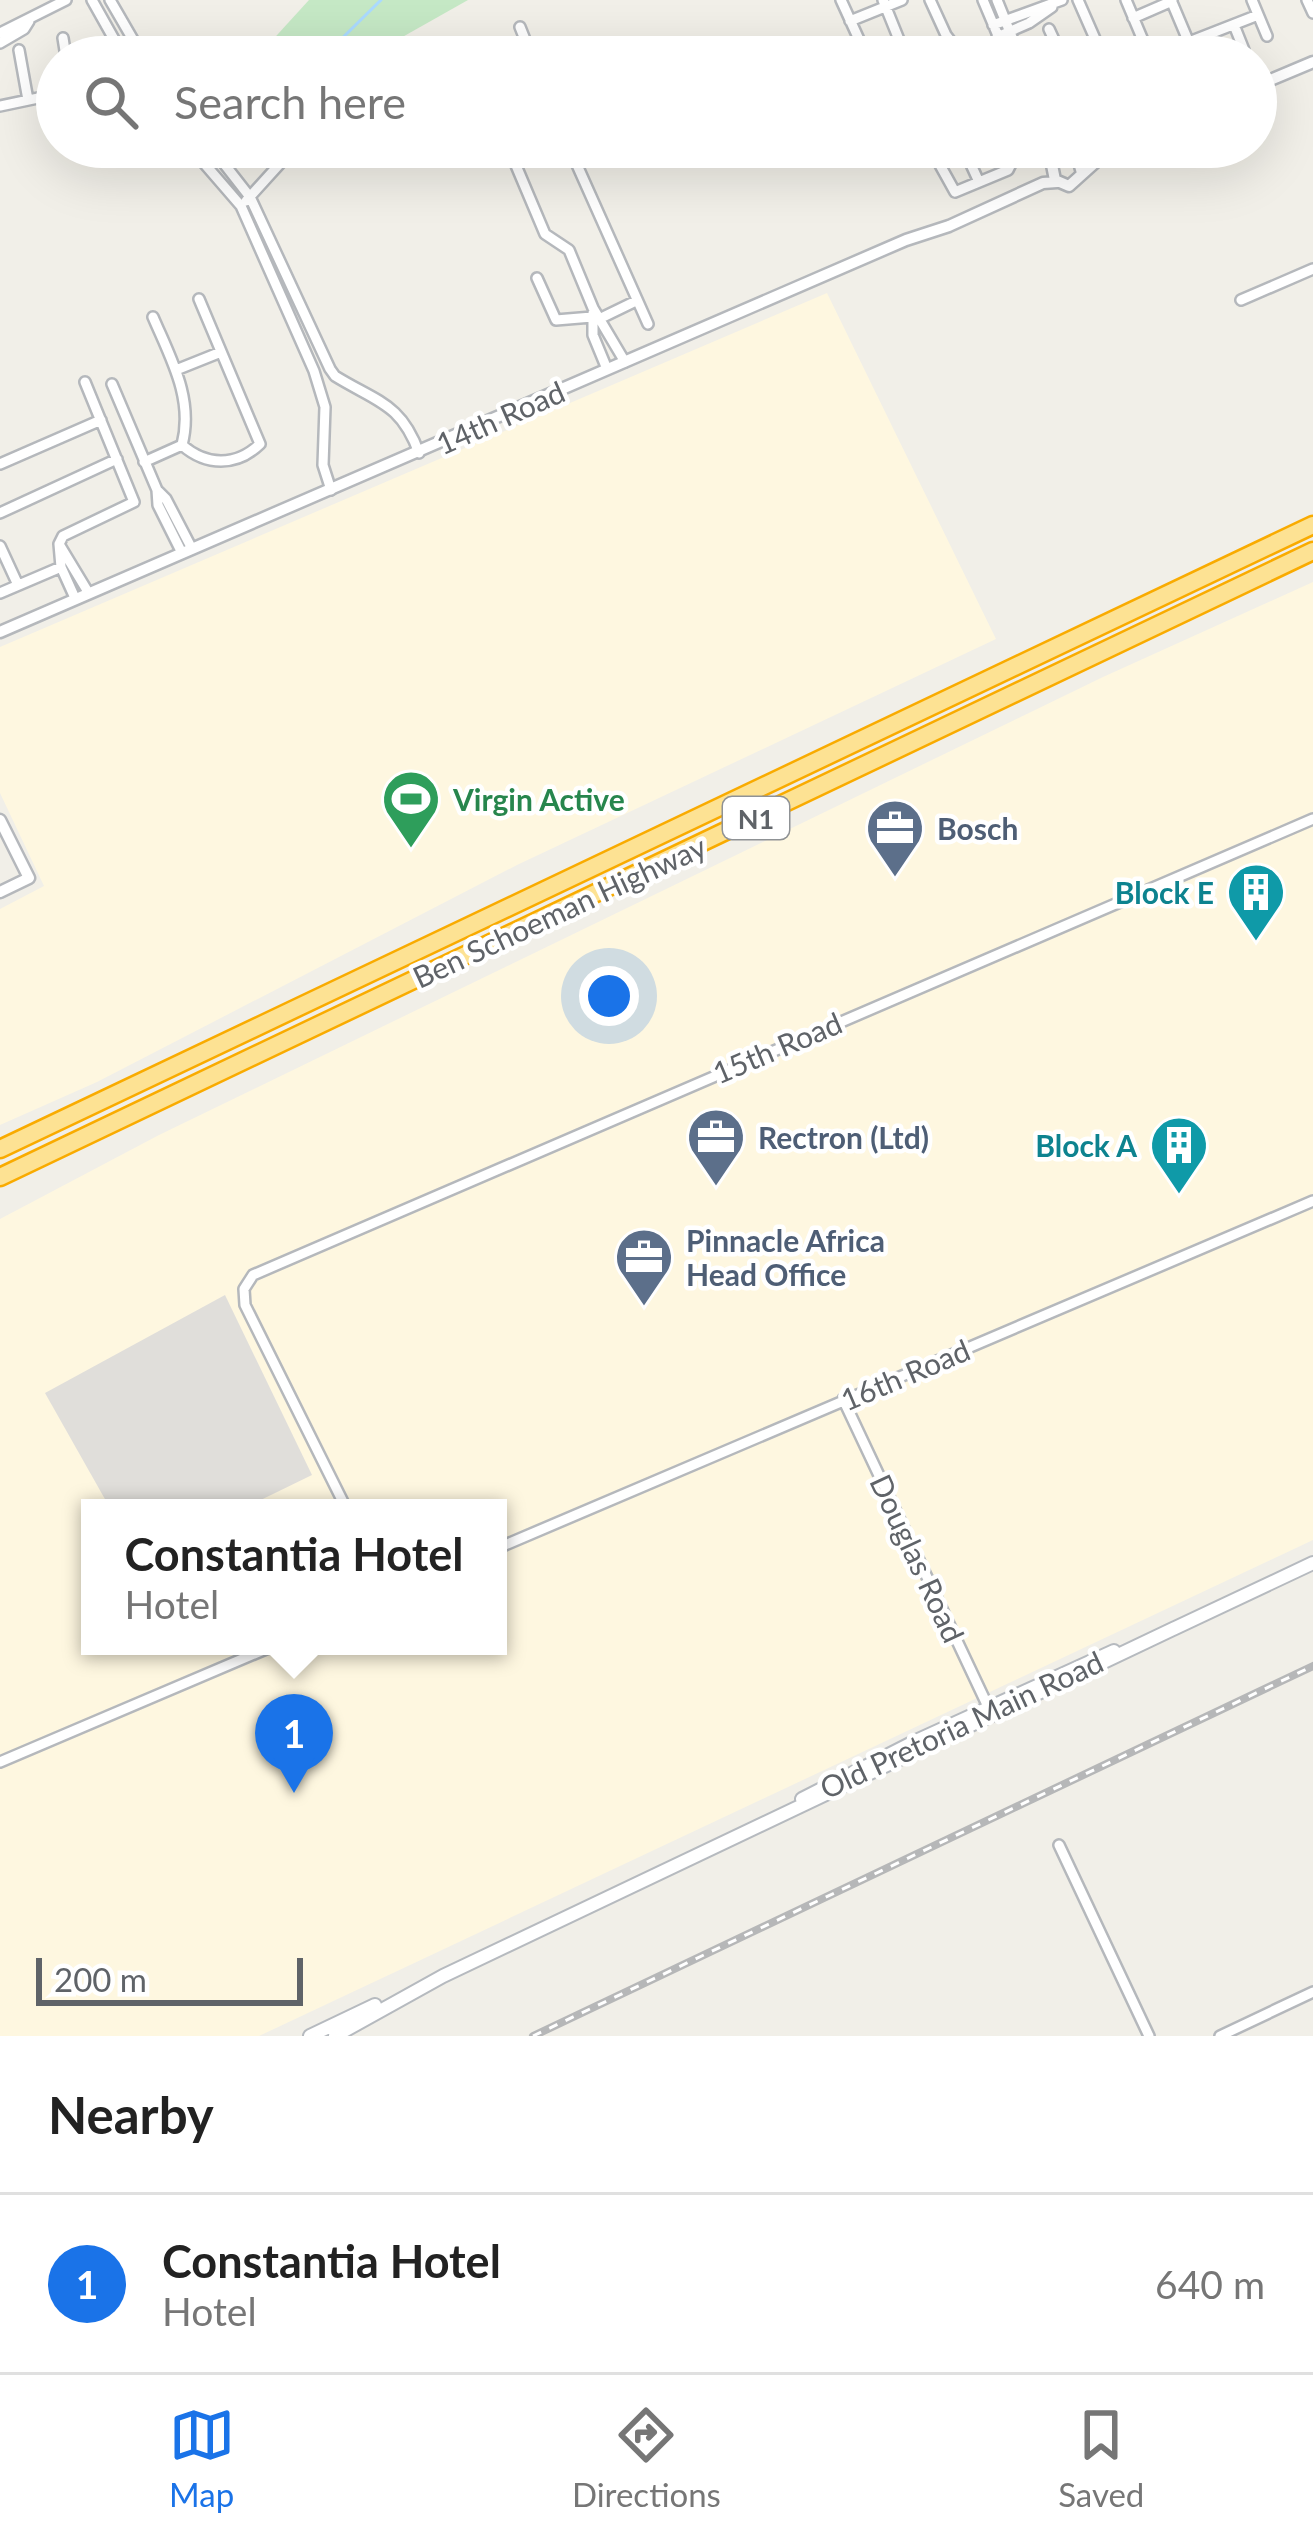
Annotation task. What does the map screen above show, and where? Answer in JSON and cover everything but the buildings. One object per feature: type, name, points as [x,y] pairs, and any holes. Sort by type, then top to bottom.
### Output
[{"type":"highway","name":"Ben Schoeman Highway","points":[[0,1149],[1313,525]]},
{"type":"highway","name":"Ben Schoeman Highway","points":[[0,1177],[1313,551]]},
{"type":"highway","points":[[0,1137],[167,1057],[222,1042]]},
{"type":"highway","points":[[0,1188],[80,1149],[123,1119]]},
{"type":"main road","name":"Old Pretoria Main Road","points":[[310,2036],[752,1829],[864,1767],[1313,1564]]},
{"type":"main road","name":"Old Pretoria Main Road","points":[[335,2036],[442,1976]]},
{"type":"street","points":[[0,33],[66,0]]},
{"type":"street","points":[[92,0],[112,36]]},
{"type":"street","points":[[110,0],[131,36]]},
{"type":"street","points":[[841,0],[857,36]]},
{"type":"street","points":[[850,21],[902,0]]},
{"type":"street","points":[[930,0],[947,36]]},
{"type":"street","points":[[983,0],[1006,36]]},
{"type":"street","points":[[997,0],[1002,36]]},
{"type":"street","points":[[1078,0],[1093,36]]},
{"type":"street","points":[[1126,0],[1141,36]]},
{"type":"street","points":[[1133,18],[1172,0],[1187,36]]},
{"type":"street","points":[[1252,0],[1267,36]]},
{"type":"street","points":[[1307,0],[1313,13]]},
{"type":"street","points":[[1001,29],[1030,23],[1059,2]]},
{"type":"street","points":[[885,4],[898,36]]},
{"type":"street","points":[[1205,36],[1258,15]]},
{"type":"street","points":[[0,43],[29,21]]},
{"type":"street","points":[[1234,25],[1238,36]]},
{"type":"street","points":[[520,27],[524,36]]},
{"type":"street","points":[[1049,29],[1052,36]]},
{"type":"street","points":[[19,50],[28,100]]},
{"type":"street","points":[[1277,80],[1313,65]]},
{"type":"street","points":[[0,106],[36,98]]},
{"type":"street","points":[[208,168],[241,206],[320,389],[325,407],[323,465],[331,490]]},
{"type":"street","points":[[227,168],[250,197],[330,369],[349,385],[394,408],[409,427],[419,453]]},
{"type":"street","points":[[241,206],[276,168]]},
{"type":"street","points":[[517,168],[545,234],[569,250],[595,314],[625,362]]},
{"type":"street","points":[[578,168],[648,323]]},
{"type":"street","points":[[940,168],[952,191],[1008,168]]},
{"type":"street","points":[[973,168],[979,182]]},
{"type":"street","name":"14th Road","points":[[0,632],[925,232],[1040,178],[1050,168]]},
{"type":"street","points":[[1057,182],[1059,168]]},
{"type":"street","points":[[1076,168],[1082,173],[1088,168]]},
{"type":"street","name":"14th Road","points":[[925,232],[949,226],[1043,183],[1074,184],[1082,173]]},
{"type":"street","points":[[1241,300],[1313,269]]},
{"type":"street","points":[[537,278],[556,320],[636,301]]},
{"type":"street","points":[[182,445],[205,460],[222,463],[259,447],[259,437],[199,299]]},
{"type":"street","points":[[595,314],[593,335],[607,369]]},
{"type":"street","points":[[153,317],[176,370],[188,414],[182,445]]},
{"type":"street","points":[[176,370],[221,352]]},
{"type":"street","points":[[75,598],[63,573],[59,544],[63,536],[134,502],[85,382]]},
{"type":"street","points":[[112,384],[186,549]]},
{"type":"street","points":[[0,464],[101,420]]},
{"type":"street","points":[[144,462],[182,445]]},
{"type":"street","points":[[0,513],[117,459]]},
{"type":"street","points":[[59,544],[88,592]]},
{"type":"street","points":[[0,546],[18,585]]},
{"type":"street","points":[[0,593],[63,573]]},
{"type":"street","name":"15th Road","points":[[342,1499],[245,1305],[246,1283],[253,1275],[1313,818]]},
{"type":"street","points":[[0,820],[29,878],[0,892]]},
{"type":"street","name":"16th Road","points":[[507,1544],[1313,1201]]},
{"type":"street","name":"Douglas Road","points":[[843,1399],[991,1713]]},
{"type":"street","points":[[0,1762],[252,1655]]},
{"type":"street","points":[[1059,1845],[1149,2036]]},
{"type":"street","points":[[1220,2036],[1313,1992]]},
{"type":"shaded area","points":[[827,293],[996,639],[517,865],[97,1082],[0,1125],[0,909],[44,886],[0,793],[0,647]]},
{"type":"shaded area","points":[[1313,582],[1313,1540],[259,2036],[0,2036],[0,1219],[159,1135],[1103,677]]},
{"type":"shaded area","points":[[225,1295],[312,1475],[263,1499],[105,1499],[45,1393]]},
{"type":"green space","points":[[309,0],[468,0],[404,36],[276,36]]},
{"type":"waterway","points":[[344,36],[381,0]]},
{"type":"railway","points":[[533,2036],[1313,1666]]},
{"type":"place","name":"Virgin Active","points":[[411,850]]},
{"type":"place","name":"Bosch","points":[[895,879]]},
{"type":"place","name":"Block E","points":[[1256,943]]},
{"type":"place","name":"Rectron (Ltd)","points":[[716,1188]]},
{"type":"place","name":"Block A","points":[[1179,1196]]},
{"type":"place","name":"Pinnacle Africa Head Office","points":[[644,1308]]},
{"type":"place","name":"Constantia Hotel","points":[[294,1793]]}]
